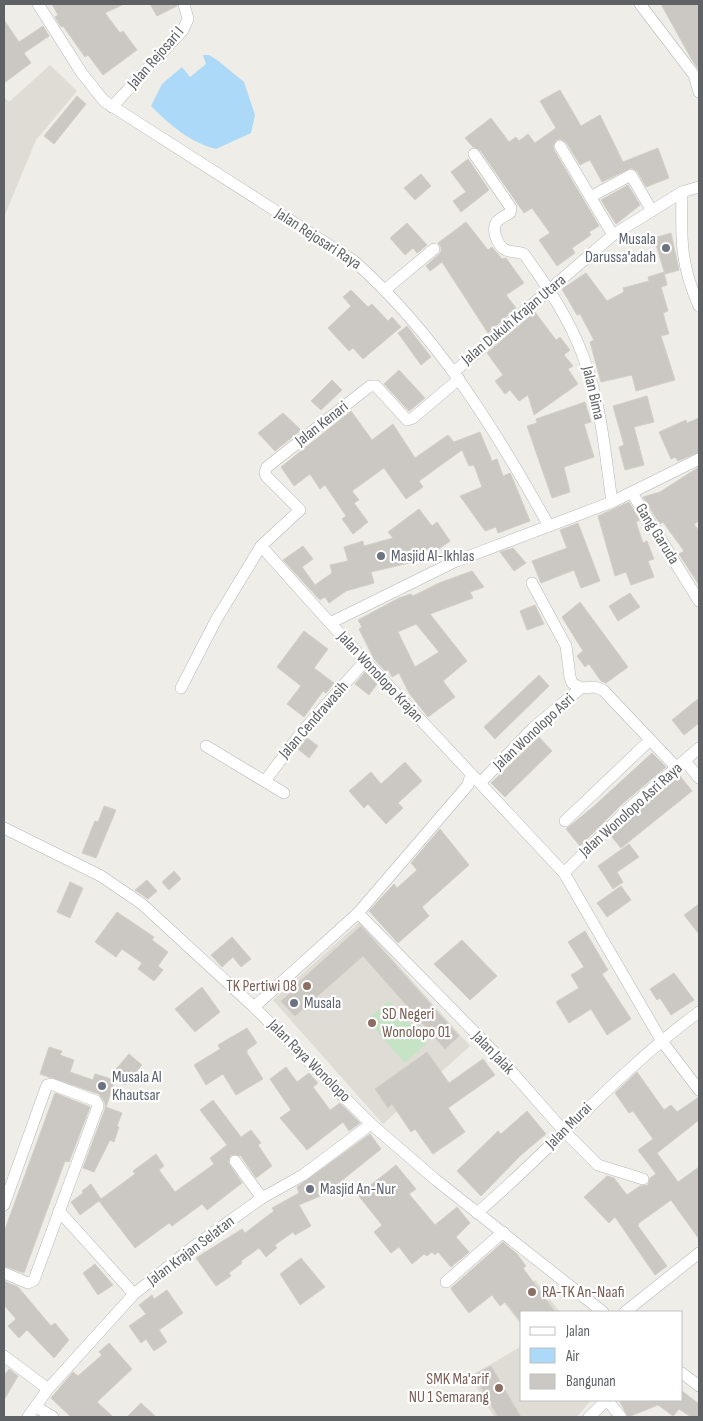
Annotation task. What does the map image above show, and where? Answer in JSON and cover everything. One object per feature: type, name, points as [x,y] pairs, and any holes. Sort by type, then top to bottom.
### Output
[{"type":"street","name":"Jalan Rejosari Raya","points":[[38,4],[89,84],[112,108],[354,261],[386,289],[456,375],[505,448],[549,526]]},
{"type":"street","name":"Jalan Rejosari I","points":[[112,108],[183,30],[188,19],[184,4]]},
{"type":"street","points":[[640,4],[697,74],[699,92]]},
{"type":"street","points":[[560,146],[592,196],[613,235]]},
{"type":"street","name":"Jalan Bima","points":[[474,154],[511,208],[510,213],[498,220],[495,225],[495,232],[500,245],[508,250],[524,254],[550,291],[571,326],[584,358],[598,408],[612,502]]},
{"type":"street","points":[[592,196],[631,175],[652,211]]},
{"type":"street","name":"Jalan Dukuh Krajan Utara","points":[[456,375],[613,235],[682,192],[699,187]]},
{"type":"street","points":[[682,192],[682,249],[686,276],[699,306]]},
{"type":"street","points":[[386,289],[434,249]]},
{"type":"street","name":"Jalan Kenari","points":[[181,688],[216,620],[261,546],[300,510],[266,476],[267,467],[370,386],[376,386],[407,420],[413,418],[456,375]]},
{"type":"street","points":[[549,526],[612,502],[699,459]]},
{"type":"street","name":"Gang Garuda","points":[[632,493],[699,601]]},
{"type":"street","name":"Jalan Wonolopo Krajan","points":[[549,526],[454,562],[330,624],[564,873],[661,1040],[699,1090]]},
{"type":"street","points":[[261,546],[330,624]]},
{"type":"street","points":[[532,583],[566,646],[572,682],[581,688]]},
{"type":"street","name":"Jalan Cendrawasih","points":[[265,780],[296,739],[365,661]]},
{"type":"street","name":"Jalan Wonolopo Asri","points":[[475,777],[483,780],[533,728],[581,688],[595,687],[603,690],[649,741],[699,778]]},
{"type":"street","points":[[565,821],[649,741]]},
{"type":"street","points":[[206,746],[284,793]]},
{"type":"street","name":"Jalan Wonolopo Asri Raya","points":[[564,873],[627,810],[699,748]]},
{"type":"street","points":[[254,1007],[358,912],[475,777]]},
{"type":"street","name":"Jalan Raya Wonolopo","points":[[4,828],[101,876],[138,900],[254,1007],[371,1124],[436,1180],[602,1311]]},
{"type":"street","name":"Jalan Jalak","points":[[358,912],[496,1054],[563,1130],[598,1165],[643,1179]]},
{"type":"street","name":"Jalan Murai","points":[[477,1213],[563,1130],[661,1040],[699,1012]]},
{"type":"street","points":[[4,1205],[45,1089],[51,1084],[98,1103],[34,1280],[28,1283],[4,1273]]},
{"type":"street","name":"Jalan Krajan Selatan","points":[[28,1417],[48,1389],[134,1294],[193,1247],[262,1198],[303,1175],[371,1124]]},
{"type":"street","points":[[235,1161],[262,1198]]},
{"type":"street","points":[[60,1211],[134,1294]]},
{"type":"street","points":[[446,1282],[504,1232]]},
{"type":"street","points":[[626,1311],[699,1253]]},
{"type":"street","points":[[4,1356],[48,1389]]},
{"type":"street","points":[[683,1374],[699,1386]]},
{"type":"street","points":[[589,1417],[606,1401]]},
{"type":"street","points":[[608,1401],[621,1417]]},
{"type":"street","points":[[36,1407],[53,1417]]},
{"type":"shaded area","points":[[50,65],[77,91],[36,140],[4,217],[4,97],[9,102]]},
{"type":"shaded area","name":"SD Negeri Wonolopo 01","points":[[360,922],[470,1046],[383,1124],[273,1000]]},
{"type":"shaded area","name":"RA-TK An-Naafi","points":[[535,1280],[559,1311],[520,1311],[520,1323],[505,1304]]},
{"type":"shaded area","name":"SMK Ma'arif NU 1 Semarang","points":[[520,1347],[520,1401],[590,1401],[577,1417],[494,1417],[470,1376]]},
{"type":"green space","points":[[389,1001],[427,1043],[405,1063],[367,1020]]},
{"type":"water","points":[[203,55],[209,55],[217,60],[244,82],[255,115],[251,133],[216,149],[197,142],[180,132],[151,106],[162,84],[182,67],[190,77],[206,64]]},
{"type":"building","points":[[52,4],[124,4],[105,13],[120,33],[123,31],[137,50],[103,75],[88,55],[85,57],[63,26],[61,27],[55,17],[58,15]]},
{"type":"building","points":[[150,4],[177,4],[177,6],[157,16]]},
{"type":"building","points":[[661,4],[699,4],[699,70],[692,60]]},
{"type":"building","points":[[4,20],[19,42],[43,26],[49,36],[24,53],[31,63],[4,83]]},
{"type":"building","points":[[560,90],[581,126],[600,115],[623,162],[658,148],[669,178],[646,187],[637,171],[631,168],[602,182],[590,160],[580,165],[566,142],[560,139],[556,140],[553,146],[554,150],[599,226],[589,232],[591,235],[572,248],[575,253],[557,266],[539,240],[550,233],[532,208],[524,213],[480,150],[473,147],[465,138],[491,118],[509,142],[516,137],[519,141],[528,134],[535,143],[556,128],[540,101]]},
{"type":"building","points":[[77,96],[86,104],[54,144],[44,136]]},
{"type":"building","points":[[468,159],[489,190],[461,212],[453,201],[466,192],[451,172]]},
{"type":"building","points":[[421,174],[431,186],[415,200],[404,188]]},
{"type":"building","points":[[628,185],[640,205],[616,224],[601,200]]},
{"type":"building","points":[[466,222],[488,250],[492,247],[502,259],[506,258],[524,283],[506,295],[516,308],[488,333],[442,262],[430,271],[426,266],[441,252],[441,247],[438,243]]},
{"type":"building","points":[[407,223],[427,245],[417,253],[413,248],[405,255],[390,238]]},
{"type":"building","name":"Musala Darussa'adah","points":[[671,233],[679,270],[665,274],[654,238]]},
{"type":"building","points":[[664,272],[667,285],[661,287],[668,311],[663,313],[669,334],[661,336],[675,380],[636,391],[632,375],[601,382],[590,342],[594,340],[580,314],[577,315],[562,289],[586,273],[607,301],[624,292],[623,288],[649,281],[648,277]]},
{"type":"building","points":[[351,290],[368,307],[372,304],[388,321],[392,317],[401,327],[363,359],[353,348],[349,351],[328,328],[351,306],[343,297]]},
{"type":"building","points":[[535,312],[556,340],[560,337],[570,350],[564,355],[573,366],[568,369],[578,384],[534,415],[528,395],[519,401],[510,390],[505,394],[495,381],[503,375],[487,353]]},
{"type":"building","points":[[407,326],[431,357],[421,365],[398,333]]},
{"type":"building","points":[[399,370],[425,398],[409,411],[384,384]]},
{"type":"building","points":[[332,380],[342,390],[321,410],[311,401]]},
{"type":"building","points":[[647,396],[654,422],[634,427],[644,465],[625,470],[619,447],[624,445],[613,406]]},
{"type":"building","points":[[585,402],[591,422],[584,424],[594,457],[564,467],[570,492],[552,498],[527,426],[537,423],[536,419]]},
{"type":"building","points":[[351,411],[372,440],[393,424],[415,458],[448,435],[454,442],[480,432],[492,461],[497,459],[503,476],[510,473],[530,521],[498,533],[496,527],[485,531],[460,496],[482,487],[474,465],[469,466],[462,450],[419,481],[423,487],[406,499],[384,468],[352,491],[359,500],[354,503],[368,522],[353,534],[342,519],[346,516],[325,485],[320,489],[310,474],[294,486],[281,467]]},
{"type":"building","points":[[283,413],[301,430],[275,451],[258,433]]},
{"type":"building","points":[[699,418],[699,452],[678,461],[675,457],[671,459],[659,432],[686,420],[687,423]]},
{"type":"building","points":[[699,467],[699,521],[694,524],[699,531],[699,585],[679,554],[684,551],[663,522],[660,524],[643,497],[660,492]]},
{"type":"building","points":[[629,502],[640,520],[636,522],[643,543],[647,541],[654,559],[648,561],[654,577],[631,585],[626,572],[615,576],[598,516]]},
{"type":"building","points":[[419,509],[432,526],[437,522],[450,541],[436,551],[432,546],[409,563],[371,572],[374,583],[346,591],[329,603],[325,597],[320,600],[283,560],[303,546],[313,559],[302,567],[315,585],[332,573],[330,565],[348,561],[344,547],[363,541],[364,546],[393,538],[388,532]]},
{"type":"building","points":[[578,523],[600,581],[581,588],[574,570],[541,583],[532,561],[567,548],[560,530]]},
{"type":"building","points":[[513,548],[526,563],[514,571],[500,552]]},
{"type":"building","points":[[472,571],[484,587],[470,592],[473,598],[430,614],[467,661],[443,681],[455,697],[428,717],[409,693],[399,673],[392,677],[388,669],[386,672],[374,659],[359,629],[362,627],[358,620],[399,598],[411,594],[413,596],[439,583]],"holes":[[[416,624],[439,652],[415,667],[398,632]]]},
{"type":"building","points":[[630,593],[640,607],[618,621],[609,606]]},
{"type":"building","points":[[580,602],[628,667],[606,683],[601,681],[589,664],[585,667],[577,656],[583,651],[562,617]]},
{"type":"building","points":[[535,605],[544,624],[527,630],[520,611]]},
{"type":"building","points":[[304,631],[328,649],[314,668],[334,683],[326,693],[323,691],[304,717],[287,704],[301,686],[277,667]]},
{"type":"building","points":[[365,672],[377,684],[369,695],[355,684]]},
{"type":"building","points":[[539,675],[549,686],[495,739],[484,727]]},
{"type":"building","points":[[699,698],[699,723],[684,735],[672,720]]},
{"type":"building","points":[[539,737],[552,751],[505,797],[491,783]]},
{"type":"building","points":[[307,738],[318,746],[309,758],[298,749]]},
{"type":"building","points":[[652,753],[666,767],[622,804],[580,846],[566,829]]},
{"type":"building","points":[[405,762],[422,781],[398,803],[403,808],[386,824],[368,804],[364,808],[349,791],[371,772],[381,784]]},
{"type":"building","points":[[680,776],[692,791],[621,848],[611,836]]},
{"type":"building","points":[[104,806],[116,810],[96,858],[82,853],[95,821],[98,822]]},
{"type":"building","points":[[440,829],[469,865],[422,907],[429,916],[398,943],[369,911],[394,884],[397,888],[417,870],[411,863]]},
{"type":"building","points":[[629,844],[639,857],[617,872],[623,882],[613,889],[598,866]]},
{"type":"building","points":[[174,871],[181,879],[169,890],[162,882]]},
{"type":"building","points":[[147,880],[157,891],[148,899],[135,890]]},
{"type":"building","points":[[70,882],[83,888],[70,918],[57,912]]},
{"type":"building","points":[[621,886],[631,900],[607,917],[597,903]]},
{"type":"building","points":[[699,904],[699,934],[684,915]]},
{"type":"building","points":[[117,912],[154,937],[152,940],[168,952],[158,966],[163,970],[154,981],[138,969],[142,963],[122,949],[116,957],[95,942]]},
{"type":"building","points":[[361,926],[459,1036],[445,1049],[363,956],[295,1016],[281,1001]]},
{"type":"building","points":[[585,931],[608,970],[602,974],[631,1019],[607,1035],[591,1009],[569,1023],[556,1002],[579,988],[571,975],[584,967],[568,942]]},
{"type":"building","points":[[232,937],[251,959],[241,967],[233,957],[222,967],[211,955]]},
{"type":"building","points":[[462,940],[497,976],[470,1000],[434,964]]},
{"type":"building","points":[[674,973],[694,1000],[671,1015],[660,998],[657,1000],[650,989]]},
{"type":"building","points":[[202,987],[220,1012],[195,1032],[175,1009]]},
{"type":"building","points":[[247,1028],[257,1043],[247,1050],[247,1053],[263,1079],[236,1095],[223,1074],[206,1085],[194,1065],[220,1049],[218,1045]]},
{"type":"building","points":[[49,1047],[62,1051],[60,1055],[74,1060],[70,1072],[93,1080],[95,1074],[115,1080],[106,1107],[122,1113],[117,1126],[119,1127],[114,1142],[110,1140],[94,1172],[83,1168],[105,1109],[105,1103],[99,1094],[40,1074]]},
{"type":"building","points":[[427,1052],[449,1083],[483,1059],[495,1075],[448,1108],[465,1132],[433,1154],[415,1129],[411,1132],[392,1104],[388,1108],[375,1089]]},
{"type":"building","points":[[129,1054],[142,1065],[125,1085],[112,1074]]},
{"type":"building","points":[[286,1067],[297,1082],[309,1073],[318,1083],[313,1087],[330,1110],[340,1103],[360,1123],[349,1131],[343,1122],[307,1150],[280,1118],[291,1110],[270,1079]]},
{"type":"building","points":[[637,1072],[664,1110],[671,1105],[677,1112],[699,1097],[699,1120],[657,1153],[678,1182],[699,1167],[699,1239],[671,1200],[639,1223],[638,1226],[667,1266],[655,1275],[615,1217],[609,1223],[584,1197],[607,1176],[614,1178],[627,1195],[640,1186],[648,1185],[650,1178],[656,1174],[638,1150],[653,1139],[633,1111],[629,1113],[615,1093]]},
{"type":"building","points":[[55,1093],[90,1107],[69,1162],[65,1161],[24,1273],[4,1266],[4,1232]]},
{"type":"building","points":[[213,1100],[241,1137],[251,1130],[261,1143],[258,1145],[272,1166],[256,1178],[241,1156],[231,1155],[228,1162],[242,1183],[207,1210],[202,1204],[172,1226],[169,1223],[135,1248],[99,1201],[80,1215],[71,1202],[83,1193],[82,1191],[91,1184],[101,1199],[135,1174],[133,1171],[156,1154],[164,1166],[159,1170],[175,1192],[214,1164],[210,1158],[227,1145],[200,1110]]},
{"type":"building","points":[[527,1111],[546,1134],[521,1155],[481,1196],[457,1171],[498,1131],[501,1134]]},
{"type":"building","points":[[370,1134],[381,1149],[325,1194],[299,1205],[311,1226],[295,1235],[293,1232],[275,1245],[277,1248],[266,1257],[259,1248],[241,1261],[242,1263],[229,1273],[231,1276],[216,1286],[196,1258],[242,1229],[245,1233],[274,1211],[272,1208],[299,1193],[297,1187]]},
{"type":"building","points":[[396,1165],[416,1189],[409,1194],[435,1225],[457,1207],[470,1223],[456,1237],[469,1252],[451,1267],[438,1252],[435,1255],[432,1252],[427,1256],[424,1254],[412,1264],[399,1247],[391,1253],[374,1232],[382,1225],[358,1195]]},
{"type":"building","points":[[503,1242],[517,1254],[526,1266],[523,1268],[554,1311],[520,1311],[520,1321],[505,1302],[500,1306],[492,1295],[469,1313],[451,1288]]},
{"type":"building","points":[[301,1258],[325,1287],[300,1305],[280,1274]]},
{"type":"building","points":[[95,1264],[113,1285],[98,1295],[83,1273]]},
{"type":"building","points":[[4,1281],[18,1287],[51,1326],[55,1323],[69,1340],[54,1358],[27,1330],[19,1338],[8,1326],[16,1319],[4,1305]]},
{"type":"building","points":[[167,1290],[183,1313],[159,1330],[167,1342],[154,1351],[146,1339],[141,1343],[129,1326],[146,1314],[139,1305],[152,1295],[154,1299]]},
{"type":"building","points":[[109,1343],[132,1369],[97,1402],[113,1417],[71,1417],[51,1398],[73,1372],[78,1376],[102,1355],[99,1352]]},
{"type":"building","points":[[491,1366],[521,1417],[498,1417],[474,1375]]},
{"type":"building","points":[[9,1369],[18,1376],[4,1400],[4,1376]]},
{"type":"building","points":[[683,1392],[699,1404],[699,1417],[691,1417],[679,1409],[673,1416],[658,1405],[628,1417],[620,1401],[683,1401]]},
{"type":"building","points":[[141,1403],[156,1417],[127,1417]]},
{"type":"place","name":"Musala Darussa'adah","points":[[666,248]]},
{"type":"place","name":"Masjid Al-Ikhlas","points":[[381,556]]},
{"type":"place","name":"TK Pertiwi 08","points":[[307,986]]},
{"type":"place","name":"Musala","points":[[294,1003]]},
{"type":"place","name":"SD Negeri Wonolopo 01","points":[[372,1023]]},
{"type":"place","name":"Musala Al Khautsar","points":[[102,1086]]},
{"type":"place","name":"Masjid An-Nur","points":[[310,1189]]},
{"type":"place","name":"RA-TK An-Naafi","points":[[532,1292]]},
{"type":"place","name":"SMK Ma'arif NU 1 Semarang","points":[[499,1388]]}]
